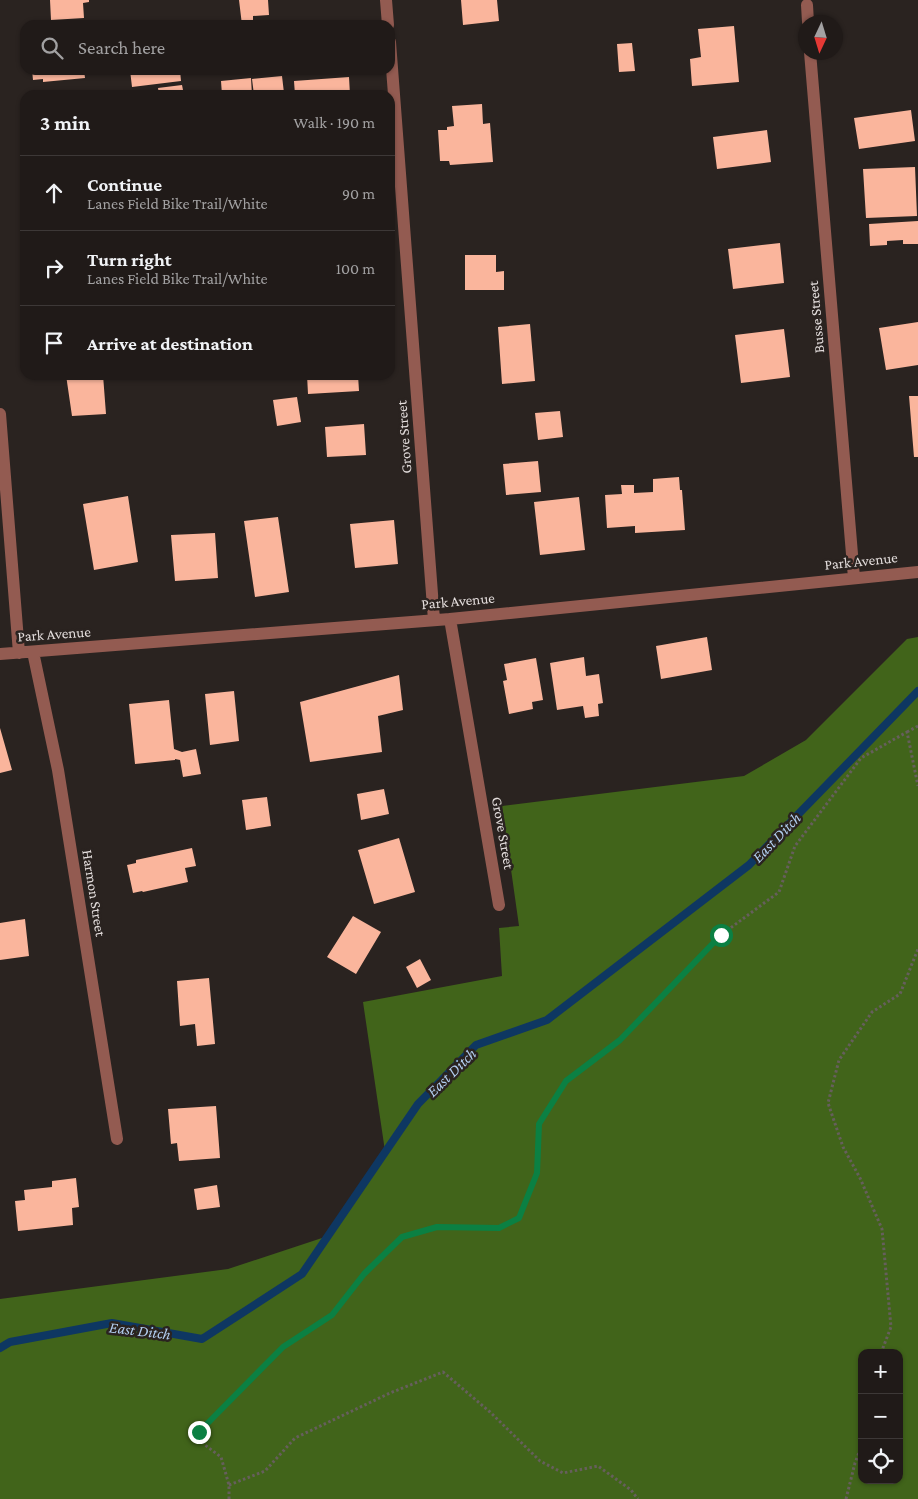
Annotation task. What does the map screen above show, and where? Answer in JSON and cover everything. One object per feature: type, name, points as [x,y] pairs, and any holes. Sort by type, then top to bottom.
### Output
[{"type":"street","points":[[386,0],[388,20]]},
{"type":"street","points":[[807,5],[808,15]]},
{"type":"street","name":"Busse Street","points":[[811,60],[854,578]]},
{"type":"street","name":"Grove Street","points":[[393,75],[394,90]]},
{"type":"street","name":"Grove Street","points":[[395,108],[434,620]]},
{"type":"street","points":[[0,414],[19,653]]},
{"type":"street","name":"Park Avenue","points":[[0,654],[450,619],[918,572]]},
{"type":"street","name":"Grove Street","points":[[450,619],[499,905]]},
{"type":"street","name":"Harmon Street","points":[[33,652],[58,770],[117,1139]]},
{"type":"path","points":[[229,1499],[229,1485],[221,1457],[205,1446],[199,1432],[283,1347],[332,1315],[364,1274],[402,1237],[437,1227],[499,1228],[519,1218],[537,1173],[539,1124],[566,1081],[620,1040],[721,935],[780,892],[795,846],[860,758],[918,726]]},
{"type":"path","points":[[907,732],[918,786]]},
{"type":"path","points":[[883,1349],[891,1327],[882,1229],[860,1178],[843,1147],[828,1103],[839,1060],[872,1012],[900,994],[918,949]]},
{"type":"path","points":[[229,1485],[265,1470],[295,1438],[390,1393],[443,1372],[490,1412],[540,1461],[564,1473],[598,1466],[631,1490],[638,1499]]},
{"type":"path","points":[[846,1499],[854,1463],[858,1454]]},
{"type":"green space","points":[[918,637],[918,1499],[0,1499],[0,1299],[228,1269],[328,1236],[385,1151],[363,1002],[502,976],[499,928],[519,926],[502,806],[744,776],[806,740],[907,639]]},
{"type":"building","points":[[50,0],[89,0],[89,2],[83,3],[84,18],[51,20]]},
{"type":"building","points":[[239,0],[268,0],[269,15],[253,16],[253,20],[241,20]]},
{"type":"building","points":[[461,0],[497,0],[499,21],[463,25]]},
{"type":"building","points":[[734,26],[739,82],[692,86],[690,59],[701,57],[698,29]]},
{"type":"building","points":[[632,43],[635,71],[619,72],[617,44]]},
{"type":"building","points":[[32,75],[85,75],[85,78],[43,82],[43,79],[33,80]]},
{"type":"building","points":[[131,75],[180,75],[181,81],[132,87]]},
{"type":"building","points":[[282,76],[284,90],[253,90],[252,79]]},
{"type":"building","points":[[349,77],[350,90],[295,90],[294,81]]},
{"type":"building","points":[[251,78],[252,90],[222,90],[221,81]]},
{"type":"building","points":[[182,85],[183,90],[158,90],[158,88]]},
{"type":"building","points":[[482,104],[483,124],[490,123],[493,162],[450,165],[449,161],[440,161],[438,130],[447,130],[447,127],[454,126],[452,106]]},
{"type":"building","points":[[911,110],[915,141],[859,149],[854,118]]},
{"type":"building","points":[[767,130],[771,162],[717,169],[713,137]]},
{"type":"building","points":[[915,167],[917,216],[866,218],[863,169]]},
{"type":"building","points":[[918,221],[918,244],[903,244],[903,240],[887,241],[887,245],[870,246],[869,224]]},
{"type":"building","points":[[780,243],[784,283],[733,289],[728,249]]},
{"type":"building","points":[[465,255],[496,255],[496,272],[504,271],[504,290],[465,290]]},
{"type":"building","points":[[918,322],[918,365],[886,370],[879,328]]},
{"type":"building","points":[[530,324],[535,381],[502,384],[498,327]]},
{"type":"building","points":[[784,329],[790,377],[741,383],[735,335]]},
{"type":"building","points":[[67,380],[103,380],[106,414],[72,416]]},
{"type":"building","points":[[307,380],[358,380],[359,391],[308,394]]},
{"type":"building","points":[[909,396],[918,396],[918,457],[914,457]]},
{"type":"building","points":[[297,397],[301,422],[277,426],[273,400]]},
{"type":"building","points":[[560,411],[563,437],[538,440],[535,413]]},
{"type":"building","points":[[364,424],[366,455],[327,457],[325,427]]},
{"type":"building","points":[[538,461],[541,492],[506,495],[503,464]]},
{"type":"building","points":[[679,477],[680,490],[682,490],[685,530],[635,533],[635,526],[607,528],[605,495],[622,494],[621,485],[634,485],[634,493],[653,492],[653,479]]},
{"type":"building","points":[[128,496],[138,562],[94,570],[83,504]]},
{"type":"building","points":[[579,497],[585,550],[540,555],[534,502]]},
{"type":"building","points":[[278,517],[289,592],[255,597],[244,521]]},
{"type":"building","points":[[394,520],[398,564],[355,568],[350,524]]},
{"type":"building","points":[[215,533],[218,578],[175,581],[171,535]]},
{"type":"building","points":[[707,637],[712,670],[661,679],[656,646]]},
{"type":"building","points":[[584,657],[586,676],[599,674],[603,703],[598,704],[599,716],[585,718],[583,706],[557,710],[550,663]]},
{"type":"building","points":[[536,658],[543,700],[532,702],[533,709],[509,714],[503,681],[507,680],[504,664]]},
{"type":"building","points":[[399,675],[403,710],[378,716],[382,752],[310,762],[300,702]]},
{"type":"building","points":[[234,691],[239,741],[210,745],[205,694]]},
{"type":"building","points":[[169,700],[174,749],[182,752],[196,749],[201,774],[183,777],[180,760],[175,759],[135,764],[129,704]]},
{"type":"building","points":[[0,728],[12,770],[0,773]]},
{"type":"building","points":[[384,789],[389,814],[361,820],[357,794]]},
{"type":"building","points":[[267,797],[271,826],[246,830],[242,800]]},
{"type":"building","points":[[399,838],[415,892],[374,904],[358,850]]},
{"type":"building","points":[[192,848],[196,866],[185,868],[188,882],[133,893],[127,865],[136,863],[136,860]]},
{"type":"building","points":[[353,916],[381,932],[356,974],[327,957]]},
{"type":"building","points":[[25,919],[29,956],[0,960],[0,923]]},
{"type":"building","points":[[420,959],[431,980],[417,988],[406,967]]},
{"type":"building","points":[[209,978],[215,1044],[197,1046],[195,1024],[180,1026],[177,981]]},
{"type":"building","points":[[216,1106],[220,1158],[179,1161],[177,1143],[171,1144],[168,1109]]},
{"type":"building","points":[[76,1178],[79,1207],[72,1208],[73,1225],[18,1231],[15,1201],[25,1200],[24,1190],[52,1187],[52,1181]]},
{"type":"building","points":[[217,1185],[220,1207],[197,1210],[194,1189]]},
{"type":"waterway","name":"East Ditch","points":[[0,1348],[10,1342],[112,1323],[202,1339],[302,1274],[418,1104],[476,1045],[547,1020],[749,865],[918,691]]},
{"type":"route","points":[[199,1432],[283,1347],[332,1315],[364,1274],[402,1237],[437,1227],[499,1228],[519,1218],[537,1173],[539,1124],[566,1081],[620,1040],[721,935]]}]
